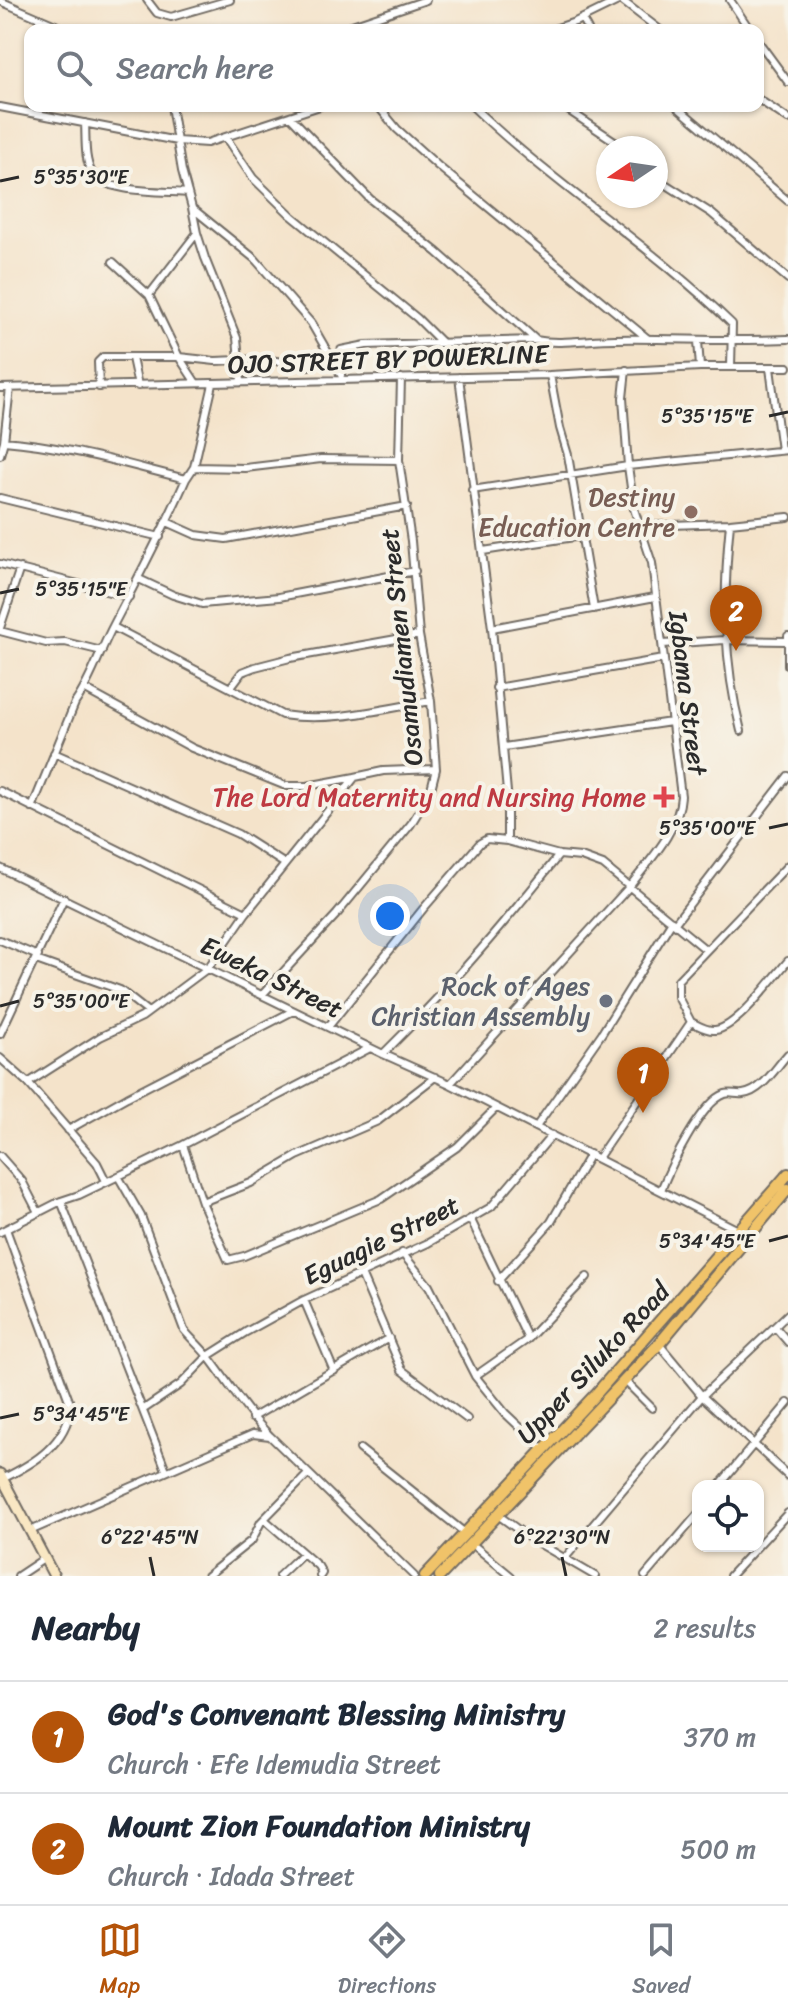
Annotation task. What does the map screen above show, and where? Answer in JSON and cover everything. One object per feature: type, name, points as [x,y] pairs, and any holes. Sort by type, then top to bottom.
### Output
[{"type":"main road","name":"Upper Siluko Road","points":[[440,1576],[659,1344],[788,1174]]},
{"type":"main road","name":"Upper Siluko Road","points":[[425,1576],[788,1189]]},
{"type":"street","points":[[17,9],[20,0]]},
{"type":"street","points":[[147,0],[157,13],[171,17],[230,0]]},
{"type":"street","points":[[355,24],[426,0]]},
{"type":"street","points":[[568,24],[621,0],[652,24]]},
{"type":"street","points":[[730,0],[746,24]]},
{"type":"street","points":[[0,1],[53,24]]},
{"type":"street","points":[[582,19],[585,24]]},
{"type":"street","points":[[764,49],[788,82]]},
{"type":"street","points":[[764,103],[788,119]]},
{"type":"street","points":[[0,107],[24,112]]},
{"type":"street","points":[[27,112],[177,141],[207,143],[302,112]]},
{"type":"street","points":[[172,112],[197,233],[237,338],[241,381]]},
{"type":"street","points":[[383,112],[438,166],[647,338]]},
{"type":"street","points":[[479,112],[568,190],[700,292],[732,324],[734,342],[731,367]]},
{"type":"street","points":[[571,112],[607,136]]},
{"type":"street","points":[[683,112],[788,201]]},
{"type":"street","points":[[290,116],[370,199],[474,283],[535,340]]},
{"type":"street","points":[[85,123],[88,164],[97,179],[114,186],[188,193]]},
{"type":"street","points":[[226,138],[253,178],[292,216],[417,318],[442,343]]},
{"type":"street","points":[[668,186],[711,213],[788,279]]},
{"type":"street","points":[[192,208],[255,259],[311,323],[342,376]]},
{"type":"street","points":[[149,295],[197,233]]},
{"type":"street","points":[[113,262],[149,295],[179,357],[196,383]]},
{"type":"street","points":[[342,376],[339,354],[344,348],[535,340],[553,343],[582,339],[734,342],[788,339]]},
{"type":"street","points":[[698,341],[700,367]]},
{"type":"street","points":[[99,387],[99,359],[239,359],[287,361],[309,366],[327,355]]},
{"type":"street","points":[[132,358],[138,386]]},
{"type":"street","points":[[309,366],[310,380]]},
{"type":"street","name":"OJO STREET BY POWERLINE","points":[[32,808],[75,703],[194,467],[213,384],[342,376],[459,377],[700,367],[788,367]]},
{"type":"street","points":[[472,490],[628,466],[785,450],[770,368]]},
{"type":"street","name":"Igbama Street","points":[[450,1084],[630,886],[654,854],[680,810],[681,796],[652,563],[634,509],[628,466],[623,398],[626,370]]},
{"type":"street","points":[[550,375],[594,609]]},
{"type":"street","points":[[459,377],[492,628],[504,747],[507,841]]},
{"type":"street","name":"Osamudiamen Street","points":[[262,995],[337,914],[411,824],[430,793],[436,769],[431,701],[419,635],[415,571],[399,460],[401,378]]},
{"type":"street","points":[[0,388],[213,384]]},
{"type":"street","points":[[0,455],[10,388]]},
{"type":"street","points":[[4,441],[86,453],[186,479]]},
{"type":"street","points":[[194,467],[245,468],[321,459],[399,460]]},
{"type":"street","points":[[0,498],[160,537]]},
{"type":"street","points":[[167,522],[196,535],[226,539],[407,506]]},
{"type":"street","points":[[641,526],[730,523],[788,517]]},
{"type":"street","points":[[730,523],[725,573],[725,640],[741,731]]},
{"type":"street","points":[[483,551],[581,536]]},
{"type":"street","points":[[0,564],[129,597]]},
{"type":"street","points":[[20,568],[0,630],[46,643],[65,642],[102,651]]},
{"type":"street","points":[[139,579],[202,604],[279,597],[415,571]]},
{"type":"street","points":[[492,628],[655,597]]},
{"type":"street","points":[[113,627],[282,715],[306,719],[431,701]]},
{"type":"street","points":[[230,688],[242,672],[255,667],[419,635]]},
{"type":"street","points":[[663,644],[788,638],[788,665]]},
{"type":"street","points":[[496,688],[663,659]]},
{"type":"street","points":[[84,689],[192,748],[286,786],[307,786],[383,771],[436,769]]},
{"type":"street","points":[[504,747],[671,722]]},
{"type":"street","points":[[54,753],[238,834],[285,864]]},
{"type":"street","points":[[536,1127],[674,922],[788,776]]},
{"type":"street","points":[[28,1083],[100,1037],[148,1012],[208,968],[246,913],[355,777]]},
{"type":"street","points":[[0,791],[246,913]]},
{"type":"street","points":[[328,1027],[423,909],[480,843],[487,839],[581,857],[603,865],[705,949]]},
{"type":"street","points":[[383,1054],[448,989],[559,855]]},
{"type":"street","points":[[788,865],[678,980],[678,997],[691,1022],[709,1030],[731,1024],[788,961]]},
{"type":"street","name":"Eweka Street","points":[[0,868],[450,1084],[744,1234]]},
{"type":"street","points":[[0,1034],[64,898]]},
{"type":"street","points":[[0,940],[120,990],[148,1012]]},
{"type":"street","points":[[68,1130],[293,1011]]},
{"type":"street","points":[[598,1158],[691,1022]]},
{"type":"street","points":[[54,1576],[1,1476],[27,1466],[56,1443],[68,1424],[71,1406],[3,1231],[183,1145],[370,1048]]},
{"type":"street","points":[[661,1190],[689,1132],[714,1101],[725,1094],[755,1091],[788,1054]]},
{"type":"street","points":[[0,1058],[28,1083],[97,1163],[106,1181]]},
{"type":"street","points":[[202,1202],[251,1183],[297,1156],[378,1121],[435,1077]]},
{"type":"street","points":[[183,1145],[202,1202],[228,1260],[381,1199],[457,1147],[496,1108]]},
{"type":"street","name":"Eguagie Street","points":[[144,1409],[181,1384],[208,1356],[304,1300],[471,1220],[491,1207],[552,1135]]},
{"type":"street","points":[[498,1281],[551,1222],[590,1154]]},
{"type":"street","points":[[0,1156],[22,1181],[38,1212]]},
{"type":"street","points":[[118,1176],[141,1216],[184,1330],[208,1356],[252,1418],[307,1475],[414,1576]]},
{"type":"street","points":[[61,1201],[166,1470]]},
{"type":"street","points":[[471,1220],[528,1339]]},
{"type":"street","points":[[402,1253],[429,1286],[475,1376],[505,1413],[543,1449]]},
{"type":"street","points":[[361,1274],[402,1370],[467,1419]]},
{"type":"street","points":[[475,1376],[528,1339],[587,1277]]},
{"type":"street","points":[[304,1300],[334,1371]]},
{"type":"street","points":[[565,1558],[702,1396],[788,1314]]},
{"type":"street","points":[[775,1327],[788,1342]]},
{"type":"street","points":[[252,1418],[389,1338]]},
{"type":"street","points":[[659,1344],[702,1396],[788,1476]]},
{"type":"street","points":[[624,1380],[652,1408]]},
{"type":"street","points":[[724,1480],[788,1403]]},
{"type":"street","points":[[30,1531],[253,1434],[270,1436]]},
{"type":"street","points":[[360,1449],[465,1533]]},
{"type":"street","points":[[207,1576],[252,1540],[264,1519],[307,1475]]},
{"type":"street","points":[[732,1575],[788,1513]]},
{"type":"street","points":[[498,1515],[528,1537],[595,1576]]},
{"type":"street","points":[[264,1519],[303,1553],[320,1573],[329,1576]]},
{"type":"street","points":[[645,1576],[692,1521]]},
{"type":"street","points":[[472,1544],[511,1576]]},
{"type":"street","points":[[279,1576],[303,1553]]},
{"type":"street","points":[[18,1576],[45,1558]]},
{"type":"place","name":"Destiny Education Centre","points":[[691,512]]},
{"type":"place","name":"Mount Zion Foundation Ministry","points":[[736,651]]},
{"type":"place","name":"The Lord Maternity and Nursing Home","points":[[664,797]]},
{"type":"place","name":"Rock of Ages Christian Assembly","points":[[606,1001]]},
{"type":"place","name":"God's Convenant Blessing Ministry","points":[[643,1113]]}]
